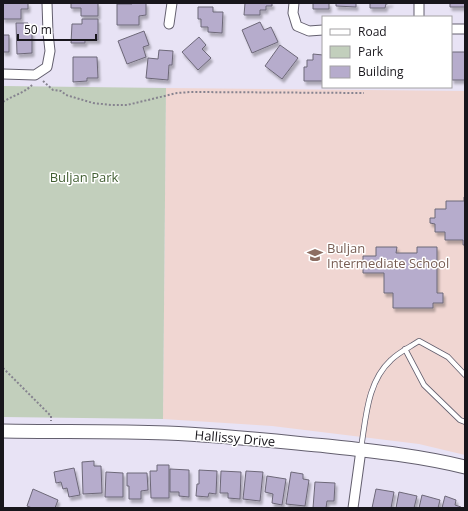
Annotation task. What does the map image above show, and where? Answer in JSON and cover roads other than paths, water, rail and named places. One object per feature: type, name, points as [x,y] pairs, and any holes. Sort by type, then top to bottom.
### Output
[{"type":"street","points":[[3,74],[35,75],[47,67],[50,52],[47,3]]},
{"type":"street","points":[[169,24],[172,3]]},
{"type":"street","points":[[294,3],[293,13],[297,26],[309,31],[322,30]]},
{"type":"street","points":[[419,3],[419,16]]},
{"type":"street","points":[[452,29],[465,29]]},
{"type":"street","name":"Hallissy Drive","points":[[3,431],[158,433],[253,438],[439,460],[465,467]]},
{"type":"street","points":[[353,508],[360,450]]},
{"type":"lane","points":[[360,450],[368,406],[376,381],[383,369],[391,360],[405,349],[419,341],[448,357],[465,375]]},
{"type":"lane","points":[[405,349],[424,386],[460,420],[465,422]]},
{"type":"place","name":"Buljan Intermediate School","points":[[315,255]]},
{"type":"park label","name":"Buljan Park","points":[[84,177]]}]
